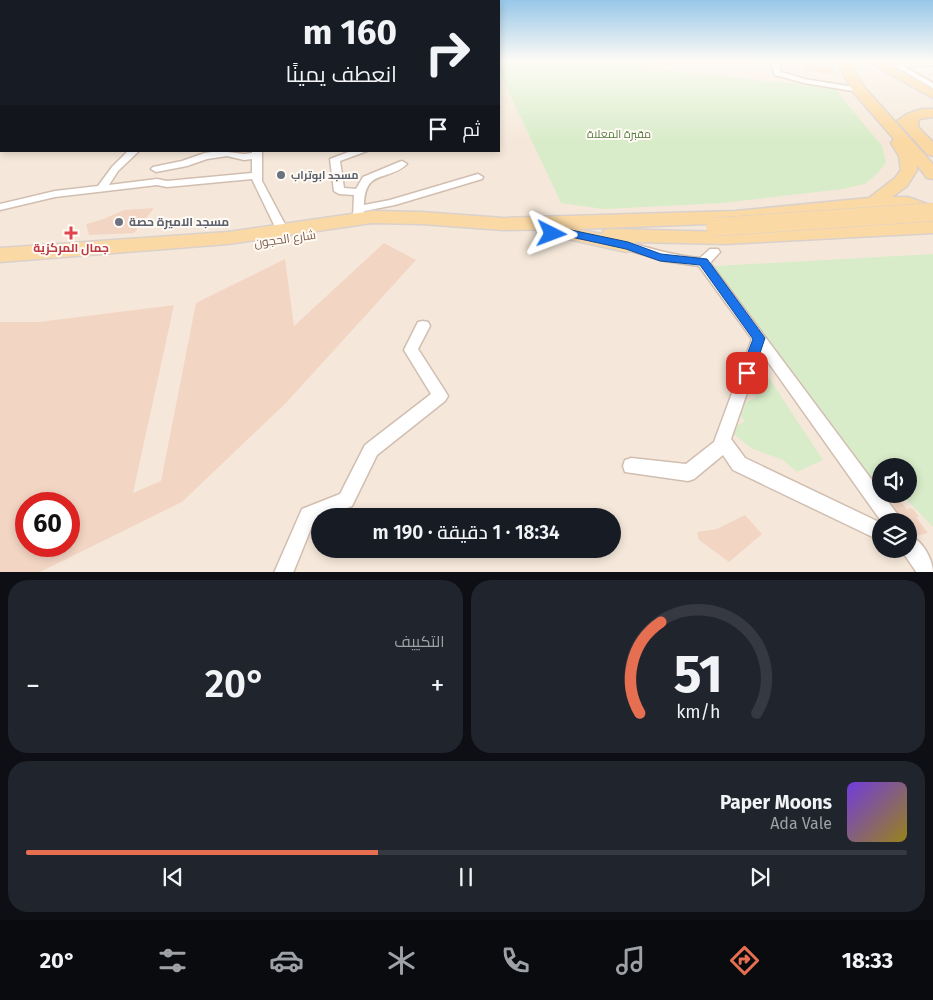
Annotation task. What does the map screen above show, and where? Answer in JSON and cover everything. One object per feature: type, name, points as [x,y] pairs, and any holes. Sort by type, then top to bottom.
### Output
[{"type":"main road","points":[[876,88],[910,128],[933,151]]},
{"type":"main road","points":[[921,88],[933,94]]},
{"type":"main road","points":[[858,90],[933,174]]},
{"type":"main road","points":[[910,128],[912,117],[922,112],[933,114]]},
{"type":"main road","points":[[874,203],[901,182],[909,170],[907,156],[889,126]]},
{"type":"main road","points":[[570,229],[736,217],[874,203],[908,203],[933,212]]},
{"type":"main road","points":[[570,229],[714,245],[933,212]]},
{"type":"main road","name":"شارع الحجون","points":[[0,255],[228,238],[282,230],[358,214],[372,217],[422,218],[570,229]]},
{"type":"main road","name":"شارع الحجون","points":[[0,264],[164,255],[384,227],[426,228],[471,233],[570,229]]},
{"type":"main road","points":[[570,229],[628,246],[714,245],[933,237]]},
{"type":"street","points":[[846,88],[858,90]]},
{"type":"street","points":[[101,190],[115,169],[133,152]]},
{"type":"street","points":[[359,152],[335,159],[339,191],[359,192]]},
{"type":"street","points":[[156,169],[184,164],[205,156],[228,153],[244,157],[257,153],[257,181],[282,230]]},
{"type":"street","points":[[402,164],[367,178],[359,192],[358,214],[478,177]]},
{"type":"street","points":[[0,208],[55,194],[158,182],[167,184],[257,176]]},
{"type":"street","points":[[714,245],[759,338],[886,513]]},
{"type":"street","points":[[283,572],[308,515],[346,500],[371,450],[440,396],[411,350],[423,326]]},
{"type":"street","points":[[759,338],[722,441],[739,464],[872,528]]},
{"type":"street","points":[[630,466],[688,473],[724,444]]},
{"type":"street","points":[[917,555],[930,572]]},
{"type":"shaded area","points":[[500,88],[933,88],[933,572],[0,572],[0,152],[500,152]]},
{"type":"green space","name":"مقبرة المعلاة","points":[[507,88],[834,88],[882,146],[886,162],[878,173],[865,184],[843,189],[722,203],[604,209],[561,203]]},
{"type":"green space","points":[[933,254],[933,527],[910,503],[917,503],[917,458],[872,458],[872,480],[864,481],[713,273],[715,266]]},
{"type":"green space","points":[[765,372],[823,460],[797,472],[783,460],[751,448],[729,430],[745,421],[734,409],[756,397],[744,384],[753,380],[752,374]]},
{"type":"building","name":"مسجد الاميرة حصة","points":[[154,208],[134,233],[89,235],[86,224],[124,210]]},
{"type":"building","points":[[384,243],[416,260],[285,404],[182,502],[80,552],[80,492],[15,492],[15,557],[70,557],[40,572],[0,572],[0,322],[39,322],[174,305],[133,493],[161,481],[196,303],[285,259],[294,326]]},
{"type":"building","points":[[891,503],[902,503],[908,510],[909,508],[913,509],[916,513],[898,513]]},
{"type":"building","points":[[745,515],[762,534],[729,562],[699,540],[697,532],[717,529]]},
{"type":"building","points":[[917,518],[928,533],[917,536]]},
{"type":"place","name":"مسجد ابوتراب","points":[[281,175]]},
{"type":"place","name":"مسجد الاميرة حصة","points":[[119,222]]},
{"type":"place","name":"جمال المركزية","points":[[71,233]]},
{"type":"route","points":[[552,234],[571,234],[628,246],[660,258],[703,262],[759,338],[747,373]]}]
